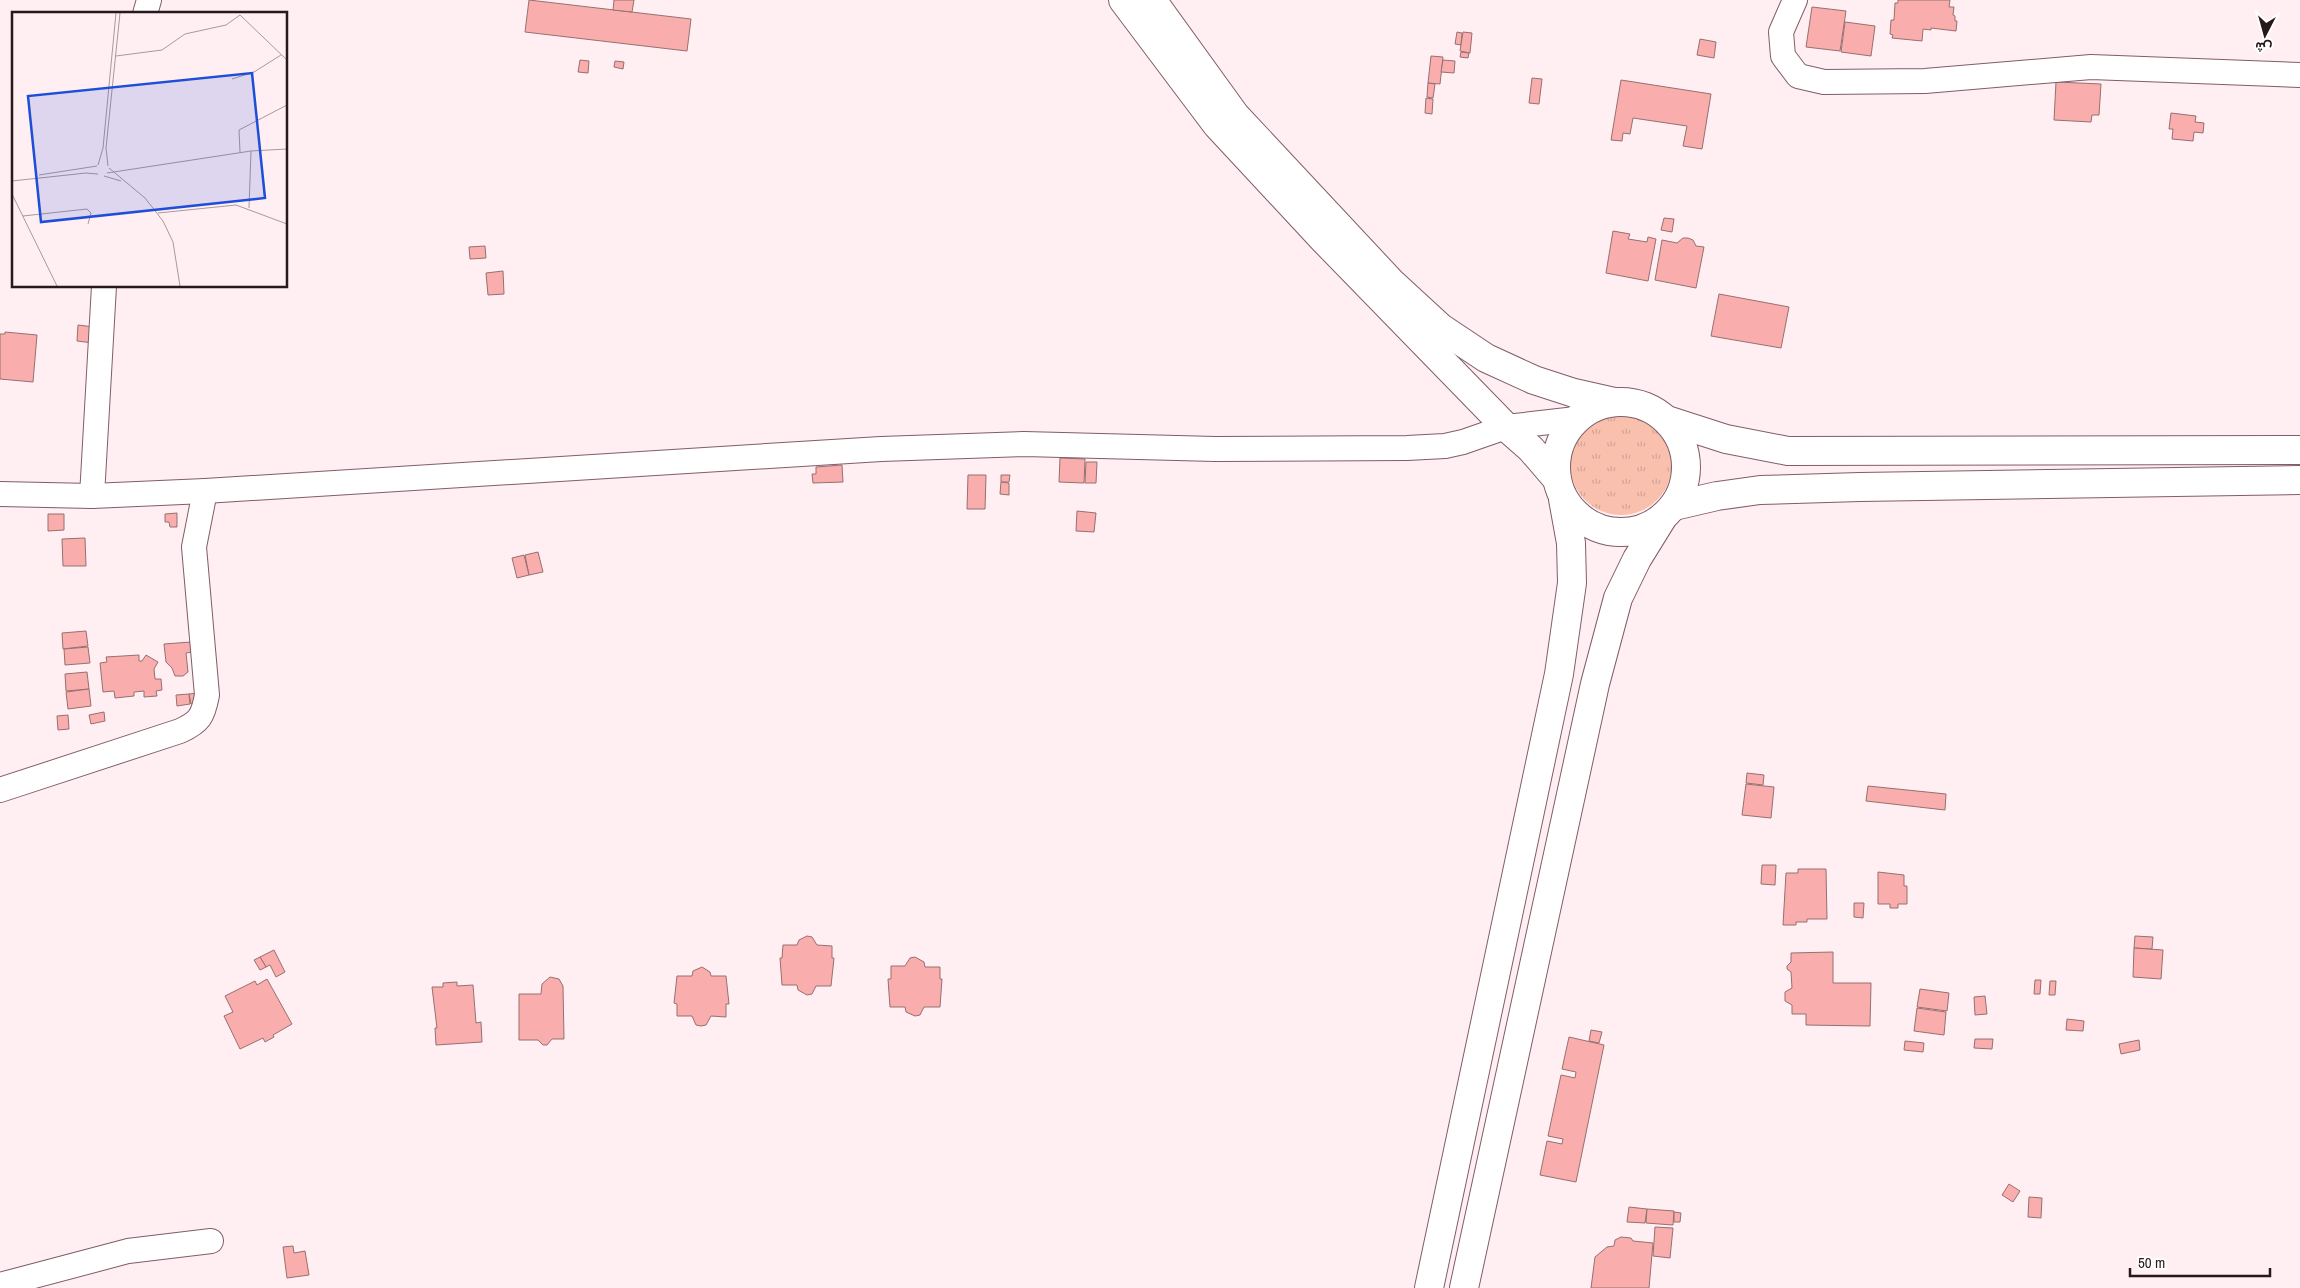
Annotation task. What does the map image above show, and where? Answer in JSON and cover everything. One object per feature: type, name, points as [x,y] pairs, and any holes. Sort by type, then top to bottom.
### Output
[{"type":"main road","points":[[1123,0],[1217,125],[1323,239],[1506,427],[1531,449],[1582,520],[1609,532],[1638,530],[1669,512],[1717,496],[1760,490],[2300,480]]},
{"type":"main road","points":[[1152,0],[1235,114],[1391,282],[1441,328],[1486,358],[1534,380],[1574,393],[1614,402],[1633,403],[1652,409],[1667,420],[1677,432],[1687,462],[1682,492],[1637,559],[1618,598],[1595,684],[1464,1288]]},
{"type":"main road","points":[[1429,1288],[1559,674],[1572,583],[1571,544],[1556,456],[1563,436],[1576,419],[1594,407],[1614,402]]},
{"type":"main road","points":[[1667,420],[1726,439],[1788,451],[2300,450]]},
{"type":"street","points":[[1795,0],[1781,32],[1783,56],[1798,76],[1824,82],[1925,81],[2091,67],[2300,75]]},
{"type":"street","points":[[92,496],[104,288]]},
{"type":"street","points":[[0,494],[92,496],[205,491],[890,448],[1024,444],[1215,449],[1407,448],[1445,446],[1464,442],[1506,427],[1576,419]]},
{"type":"street","points":[[0,790],[195,724],[204,711],[207,695],[194,547],[205,491]]},
{"type":"street","points":[[0,1285],[128,1251],[211,1241]]},
{"type":"green space","points":[[1621,413],[1631,414],[1650,421],[1664,435],[1671,454],[1671,474],[1664,493],[1650,507],[1631,514],[1621,515],[1611,514],[1592,507],[1578,493],[1571,474],[1570,464],[1571,454],[1578,435],[1592,421],[1611,414]]},
{"type":"building","points":[[529,0],[691,19],[687,51],[525,32]]},
{"type":"building","points":[[614,0],[634,0],[632,12],[613,10]]},
{"type":"building","points":[[1898,0],[1950,0],[1949,7],[1954,7],[1953,15],[1955,16],[1955,21],[1957,21],[1956,31],[1923,29],[1922,41],[1892,38],[1893,35],[1890,34],[1891,20],[1894,20],[1895,3],[1898,3]]},
{"type":"building","points":[[1812,7],[1846,11],[1840,51],[1806,47]]},
{"type":"building","points":[[1845,22],[1875,26],[1871,56],[1841,52]]},
{"type":"building","points":[[1457,32],[1462,33],[1461,45],[1455,44]]},
{"type":"building","points":[[1463,32],[1472,33],[1470,53],[1460,51]]},
{"type":"building","points":[[1700,39],[1716,42],[1714,58],[1697,55]]},
{"type":"building","points":[[1461,52],[1469,53],[1468,58],[1460,57]]},
{"type":"building","points":[[1431,56],[1443,57],[1440,84],[1428,83]]},
{"type":"building","points":[[580,60],[589,61],[588,73],[578,72]]},
{"type":"building","points":[[1443,60],[1455,61],[1454,73],[1441,72]]},
{"type":"building","points":[[615,61],[624,62],[623,69],[614,67]]},
{"type":"building","points":[[1532,78],[1542,79],[1539,104],[1529,103]]},
{"type":"building","points":[[1621,80],[1711,94],[1702,149],[1683,146],[1687,126],[1633,118],[1630,134],[1623,133],[1622,141],[1611,140]]},
{"type":"building","points":[[2056,82],[2101,84],[2099,115],[2092,115],[2091,122],[2054,120]]},
{"type":"building","points":[[1428,83],[1435,84],[1433,98],[1427,97]]},
{"type":"building","points":[[1426,98],[1433,99],[1432,114],[1425,113]]},
{"type":"building","points":[[2171,113],[2196,116],[2195,122],[2204,123],[2203,133],[2194,132],[2193,141],[2172,139],[2173,129],[2169,129]]},
{"type":"building","points":[[1664,218],[1674,219],[1672,232],[1661,230]]},
{"type":"building","points":[[1613,231],[1630,234],[1628,239],[1647,242],[1648,237],[1656,239],[1648,281],[1606,273]]},
{"type":"building","points":[[1683,238],[1693,240],[1696,246],[1704,247],[1696,288],[1655,280],[1662,240],[1677,243]]},
{"type":"building","points":[[485,246],[486,258],[470,259],[469,247]]},
{"type":"building","points":[[503,271],[504,294],[488,295],[486,273]]},
{"type":"building","points":[[1719,294],[1789,307],[1781,348],[1711,336]]},
{"type":"building","points":[[78,325],[94,327],[93,343],[77,341]]},
{"type":"building","points":[[5,332],[37,335],[33,382],[0,379],[0,334],[5,334]]},
{"type":"building","points":[[1060,458],[1085,459],[1084,483],[1059,482]]},
{"type":"building","points":[[1086,462],[1097,462],[1096,483],[1085,483]]},
{"type":"building","points":[[842,465],[843,482],[813,483],[812,474],[816,474],[816,467]]},
{"type":"building","points":[[968,475],[986,475],[985,509],[967,509]]},
{"type":"building","points":[[1001,475],[1010,475],[1009,482],[1001,482]]},
{"type":"building","points":[[1001,482],[1009,483],[1009,495],[1000,494]]},
{"type":"building","points":[[1077,511],[1096,513],[1094,532],[1076,531]]},
{"type":"building","points":[[177,513],[177,527],[170,527],[169,522],[165,522],[165,514]]},
{"type":"building","points":[[48,514],[64,514],[64,530],[48,531]]},
{"type":"building","points":[[85,538],[86,566],[63,566],[62,539]]},
{"type":"building","points":[[538,552],[543,572],[529,575],[525,555]]},
{"type":"building","points":[[524,555],[529,575],[517,578],[512,558]]},
{"type":"building","points":[[86,631],[88,646],[63,649],[62,633]]},
{"type":"building","points":[[191,642],[192,652],[186,653],[188,672],[183,676],[175,676],[172,668],[166,662],[164,644]]},
{"type":"building","points":[[88,647],[90,663],[65,665],[64,649]]},
{"type":"building","points":[[139,655],[139,661],[142,661],[146,655],[158,662],[154,669],[155,679],[161,679],[162,690],[156,691],[157,696],[144,697],[144,691],[134,692],[134,696],[115,698],[114,691],[103,692],[100,663],[107,662],[106,657]]},
{"type":"building","points":[[87,672],[89,689],[66,691],[65,674]]},
{"type":"building","points":[[89,689],[91,706],[68,709],[66,692]]},
{"type":"building","points":[[198,693],[199,703],[191,704],[189,694]]},
{"type":"building","points":[[189,694],[190,704],[177,706],[176,695]]},
{"type":"building","points":[[104,712],[105,721],[91,724],[89,715]]},
{"type":"building","points":[[68,715],[69,729],[58,730],[57,716]]},
{"type":"building","points":[[1747,773],[1764,775],[1763,785],[1746,783]]},
{"type":"building","points":[[1746,784],[1774,787],[1771,818],[1742,815]]},
{"type":"building","points":[[1868,786],[1946,794],[1945,810],[1866,801]]},
{"type":"building","points":[[1762,865],[1776,865],[1775,885],[1761,884]]},
{"type":"building","points":[[1798,869],[1826,869],[1827,919],[1807,919],[1807,922],[1796,922],[1796,925],[1783,925],[1786,873],[1798,873]]},
{"type":"building","points":[[1878,872],[1904,875],[1904,886],[1907,886],[1907,904],[1898,904],[1898,908],[1890,908],[1890,904],[1878,904]]},
{"type":"building","points":[[1854,903],[1864,903],[1863,918],[1854,917]]},
{"type":"building","points":[[807,936],[812,937],[817,945],[832,946],[832,958],[834,958],[831,986],[816,986],[812,994],[807,995],[798,990],[797,985],[782,985],[780,958],[782,958],[783,945],[797,945],[799,940]]},
{"type":"building","points":[[2135,936],[2153,937],[2152,949],[2134,948]]},
{"type":"building","points":[[2134,948],[2163,950],[2161,979],[2133,977]]},
{"type":"building","points":[[274,950],[285,972],[276,977],[270,965],[266,967],[260,957]]},
{"type":"building","points":[[1833,952],[1833,983],[1871,983],[1870,1026],[1806,1025],[1806,1014],[1792,1014],[1792,1005],[1785,1001],[1785,992],[1792,988],[1791,972],[1787,969],[1791,962],[1791,953]]},
{"type":"building","points":[[260,957],[266,967],[260,970],[254,960]]},
{"type":"building","points":[[915,957],[924,962],[925,967],[940,967],[940,979],[942,979],[940,1007],[924,1007],[920,1015],[915,1016],[906,1012],[905,1007],[890,1007],[888,979],[891,979],[891,966],[905,966],[910,958]]},
{"type":"building","points":[[702,967],[710,972],[711,976],[726,976],[729,1004],[726,1004],[726,1017],[711,1016],[706,1025],[701,1026],[696,1025],[692,1016],[677,1016],[677,1004],[674,1003],[677,976],[692,976],[693,971]]},
{"type":"building","points":[[550,977],[559,979],[563,986],[564,1039],[552,1039],[547,1045],[543,1045],[538,1040],[519,1040],[519,994],[541,994],[542,984]]},
{"type":"building","points":[[267,979],[292,1024],[265,1042],[263,1038],[240,1049],[224,1016],[233,1012],[225,996],[255,981],[257,985]]},
{"type":"building","points":[[2035,980],[2041,980],[2040,994],[2034,994]]},
{"type":"building","points":[[2050,981],[2056,981],[2055,995],[2049,995]]},
{"type":"building","points":[[457,982],[457,986],[473,985],[476,1023],[481,1022],[482,1042],[436,1045],[435,1028],[437,1028],[432,987],[443,987],[443,983]]},
{"type":"building","points":[[1920,989],[1949,993],[1947,1011],[1917,1007]]},
{"type":"building","points":[[1985,996],[1987,1014],[1975,1015],[1974,997]]},
{"type":"building","points":[[1917,1008],[1946,1012],[1944,1035],[1914,1031]]},
{"type":"building","points":[[2067,1019],[2084,1021],[2083,1031],[2066,1030]]},
{"type":"building","points":[[1591,1030],[1602,1032],[1599,1043],[1589,1041]]},
{"type":"building","points":[[1569,1037],[1604,1045],[1576,1182],[1540,1175],[1547,1141],[1562,1144],[1563,1139],[1548,1136],[1561,1075],[1575,1078],[1576,1072],[1562,1069]]},
{"type":"building","points":[[1975,1039],[1993,1039],[1992,1049],[1974,1048]]},
{"type":"building","points":[[2139,1040],[2140,1050],[2121,1054],[2119,1044]]},
{"type":"building","points":[[1905,1041],[1924,1043],[1923,1052],[1904,1050]]},
{"type":"building","points":[[2009,1184],[2020,1191],[2013,1202],[2002,1195]]},
{"type":"building","points":[[2029,1197],[2042,1198],[2041,1218],[2028,1217]]},
{"type":"building","points":[[1629,1207],[1647,1209],[1645,1223],[1627,1222]]},
{"type":"building","points":[[1647,1209],[1674,1211],[1673,1225],[1646,1223]]},
{"type":"building","points":[[1674,1212],[1681,1213],[1680,1222],[1674,1222]]},
{"type":"building","points":[[1655,1227],[1673,1228],[1670,1258],[1653,1256]]},
{"type":"building","points":[[1621,1237],[1631,1238],[1633,1241],[1653,1243],[1649,1288],[1591,1288],[1595,1257],[1607,1247],[1614,1246],[1615,1240]]},
{"type":"building","points":[[293,1246],[294,1253],[305,1251],[309,1275],[287,1278],[283,1247]]}]
